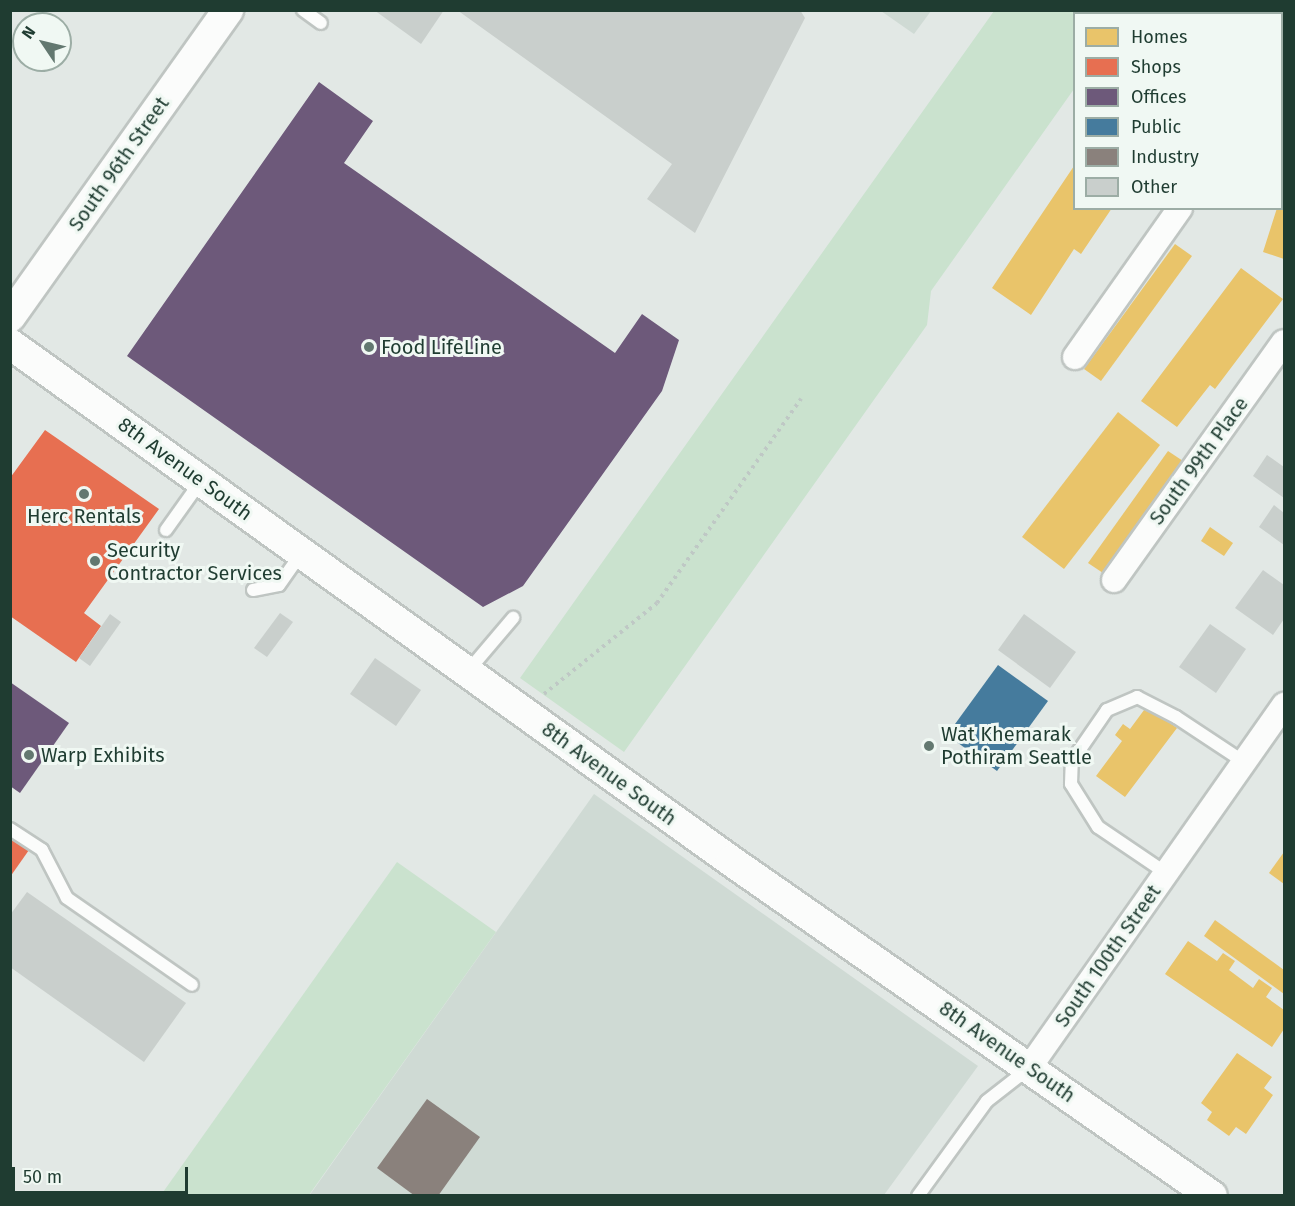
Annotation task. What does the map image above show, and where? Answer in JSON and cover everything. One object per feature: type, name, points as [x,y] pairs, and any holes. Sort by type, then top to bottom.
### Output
[{"type":"street","name":"South 96th Street","points":[[10,317],[228,10]]},
{"type":"street","points":[[1075,357],[1179,210]]},
{"type":"street","name":"South 99th Place","points":[[1114,580],[1284,342]]},
{"type":"street","name":"8th Avenue South","points":[[10,344],[740,868],[1212,1196]]},
{"type":"street","name":"South 100th Street","points":[[1029,1068],[1284,705]]},
{"type":"lane","points":[[303,10],[321,23]]},
{"type":"lane","points":[[166,530],[201,481]]},
{"type":"lane","points":[[253,590],[279,585],[302,554]]},
{"type":"lane","points":[[467,672],[513,618]]},
{"type":"lane","points":[[1166,873],[1098,827],[1071,784],[1072,761],[1107,710],[1137,697],[1176,717],[1244,762]]},
{"type":"lane","points":[[10,829],[42,850],[67,898],[192,985]]},
{"type":"lane","name":"South 100th Street","points":[[918,1196],[987,1101],[1029,1068]]},
{"type":"path","points":[[522,712],[657,603],[801,399]]},
{"type":"shaded area","points":[[881,11],[931,11],[914,34]]},
{"type":"shaded area","points":[[594,794],[978,1066],[884,1195],[309,1196]]},
{"type":"green space","points":[[994,11],[1130,11],[1073,12],[1073,90],[931,291],[927,325],[624,752],[520,678]]},
{"type":"green space","points":[[397,862],[496,932],[309,1195],[161,1195]]},
{"type":"building: Homes","points":[[1171,10],[1222,10],[1221,12],[1170,12]]},
{"type":"building: Homes","points":[[1283,53],[1284,54],[1283,88]]},
{"type":"building: Homes","points":[[1073,167],[1073,210],[1111,210],[1081,254],[1074,249],[1031,315],[992,288]]},
{"type":"building: Homes","points":[[1284,186],[1284,259],[1263,252],[1276,210],[1283,210]]},
{"type":"building: Homes","points":[[1175,244],[1192,256],[1101,381],[1084,369]]},
{"type":"building: Homes","points":[[1241,268],[1283,299],[1215,389],[1210,385],[1177,427],[1141,401]]},
{"type":"building: Homes","points":[[1118,412],[1160,445],[1064,569],[1022,537]]},
{"type":"building: Homes","points":[[1168,451],[1186,463],[1106,575],[1088,563]]},
{"type":"building: Homes","points":[[1210,527],[1233,543],[1224,556],[1201,541]]},
{"type":"building: Homes","points":[[1147,706],[1177,728],[1125,797],[1096,776],[1122,741],[1115,735],[1123,724],[1130,729]]},
{"type":"building: Homes","points":[[1284,852],[1284,884],[1269,873]]},
{"type":"building: Homes","points":[[1215,920],[1284,970],[1284,994],[1204,936]]},
{"type":"building: Homes","points":[[1188,941],[1217,961],[1223,953],[1235,961],[1229,970],[1253,988],[1259,979],[1272,988],[1266,997],[1284,1010],[1284,1029],[1272,1047],[1165,974]]},
{"type":"building: Homes","points":[[1237,1053],[1272,1077],[1264,1088],[1273,1095],[1246,1134],[1236,1127],[1229,1136],[1207,1120],[1212,1112],[1201,1103]]},
{"type":"building: Shops","points":[[45,430],[159,509],[84,613],[101,626],[76,662],[10,616],[10,478]]},
{"type":"building: Shops","points":[[10,837],[29,850],[10,877]]},
{"type":"building: Offices","name":"Food LifeLine","points":[[319,82],[373,121],[344,163],[615,353],[642,314],[679,340],[662,391],[523,586],[483,607],[127,356]]},
{"type":"building: Offices","name":"Warp Exhibits","points":[[10,682],[69,723],[20,793],[10,786]]},
{"type":"building: Public","points":[[998,665],[1048,701],[997,771],[947,735]]},
{"type":"building: Industry","points":[[427,1099],[480,1137],[438,1196],[415,1196],[377,1168]]},
{"type":"building: Other","points":[[374,10],[444,10],[421,44]]},
{"type":"building: Other","points":[[457,10],[800,10],[805,18],[695,233],[647,199],[672,164]]},
{"type":"building: Other","points":[[1267,455],[1284,467],[1284,498],[1253,476]]},
{"type":"building: Other","points":[[1274,505],[1284,513],[1284,545],[1259,527]]},
{"type":"building: Other","points":[[1263,570],[1284,585],[1284,619],[1273,635],[1235,608]]},
{"type":"building: Other","points":[[280,613],[293,622],[267,657],[254,648]]},
{"type":"building: Other","points":[[110,614],[121,622],[90,666],[79,658]]},
{"type":"building: Other","points":[[1024,614],[1076,652],[1050,688],[998,650]]},
{"type":"building: Other","points":[[1210,624],[1246,649],[1216,693],[1179,667]]},
{"type":"building: Other","points":[[375,658],[421,690],[396,726],[350,694]]},
{"type":"building: Other","points":[[27,892],[186,1003],[144,1062],[10,967],[10,915]]},
{"type":"place","name":"Food LifeLine","points":[[369,347]]},
{"type":"place","name":"Herc Rentals","points":[[84,494]]},
{"type":"place","name":"Security Contractor Services","points":[[95,561]]},
{"type":"place","name":"Wat Khemarak Pothiram Seattle","points":[[929,746]]},
{"type":"place","name":"Warp Exhibits","points":[[29,755]]}]
